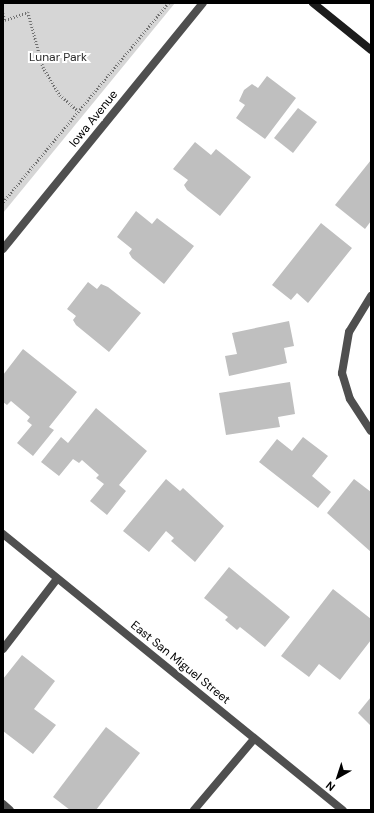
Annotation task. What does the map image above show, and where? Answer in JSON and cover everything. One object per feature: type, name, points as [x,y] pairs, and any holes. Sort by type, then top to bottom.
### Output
[{"type":"main road","points":[[313,3],[371,50]]},
{"type":"street","name":"Iowa Avenue","points":[[3,250],[203,3]]},
{"type":"street","points":[[371,296],[349,332],[342,373],[350,399],[371,431]]},
{"type":"street","name":"East San Miguel Street","points":[[3,534],[343,810]]},
{"type":"street","points":[[3,649],[57,579]]},
{"type":"street","points":[[194,810],[254,739]]},
{"type":"street","points":[[3,804],[10,810]]},
{"type":"path","points":[[3,202],[77,110],[168,3]]},
{"type":"path","points":[[3,13],[5,20],[28,12],[43,67],[60,95],[77,110]]},
{"type":"green space","name":"Lunar Park","points":[[3,3],[175,3],[3,213]]},
{"type":"building","points":[[267,76],[296,98],[265,139],[236,118],[245,105],[239,101],[244,90],[252,84],[258,88]]},
{"type":"building","points":[[298,108],[317,122],[293,153],[274,138]]},
{"type":"building","points":[[195,142],[211,155],[216,149],[251,177],[220,216],[187,190],[184,185],[188,180],[173,169]]},
{"type":"building","points":[[371,160],[371,221],[365,229],[335,205]]},
{"type":"building","points":[[136,211],[152,224],[157,218],[194,246],[164,284],[132,258],[129,253],[132,249],[117,237]]},
{"type":"building","points":[[321,223],[352,248],[308,303],[297,293],[291,300],[272,285]]},
{"type":"building","points":[[88,282],[97,289],[101,284],[108,287],[141,313],[109,352],[76,325],[73,320],[76,316],[67,309]]},
{"type":"building","points":[[289,321],[294,346],[284,348],[287,363],[229,376],[225,356],[237,354],[232,333]]},
{"type":"building","points":[[23,349],[77,392],[49,427],[54,430],[33,456],[17,443],[32,425],[27,421],[30,417],[11,401],[7,405],[3,402],[3,375]]},
{"type":"building","points":[[290,382],[295,414],[278,417],[280,427],[226,435],[219,393]]},
{"type":"building","points":[[96,408],[147,451],[119,485],[126,491],[107,515],[90,501],[104,484],[96,478],[99,475],[82,460],[79,463],[73,459],[59,476],[41,462],[61,437],[68,443]]},
{"type":"building","points":[[303,437],[328,456],[312,476],[331,492],[318,508],[259,462],[277,439],[292,451]]},
{"type":"building","points":[[166,479],[180,491],[183,488],[224,526],[195,562],[171,541],[174,538],[166,531],[149,552],[123,531]]},
{"type":"building","points":[[354,479],[371,492],[371,552],[327,513]]},
{"type":"building","points":[[229,567],[290,617],[265,647],[240,627],[237,630],[225,620],[228,617],[204,598]]},
{"type":"building","points":[[333,589],[371,619],[371,640],[340,680],[319,664],[309,677],[281,656]]},
{"type":"building","points":[[22,655],[55,681],[34,709],[56,725],[33,754],[3,731],[3,679]]},
{"type":"building","points":[[371,697],[371,726],[358,713]]},
{"type":"building","points":[[106,727],[140,753],[96,810],[70,810],[53,797]]}]
